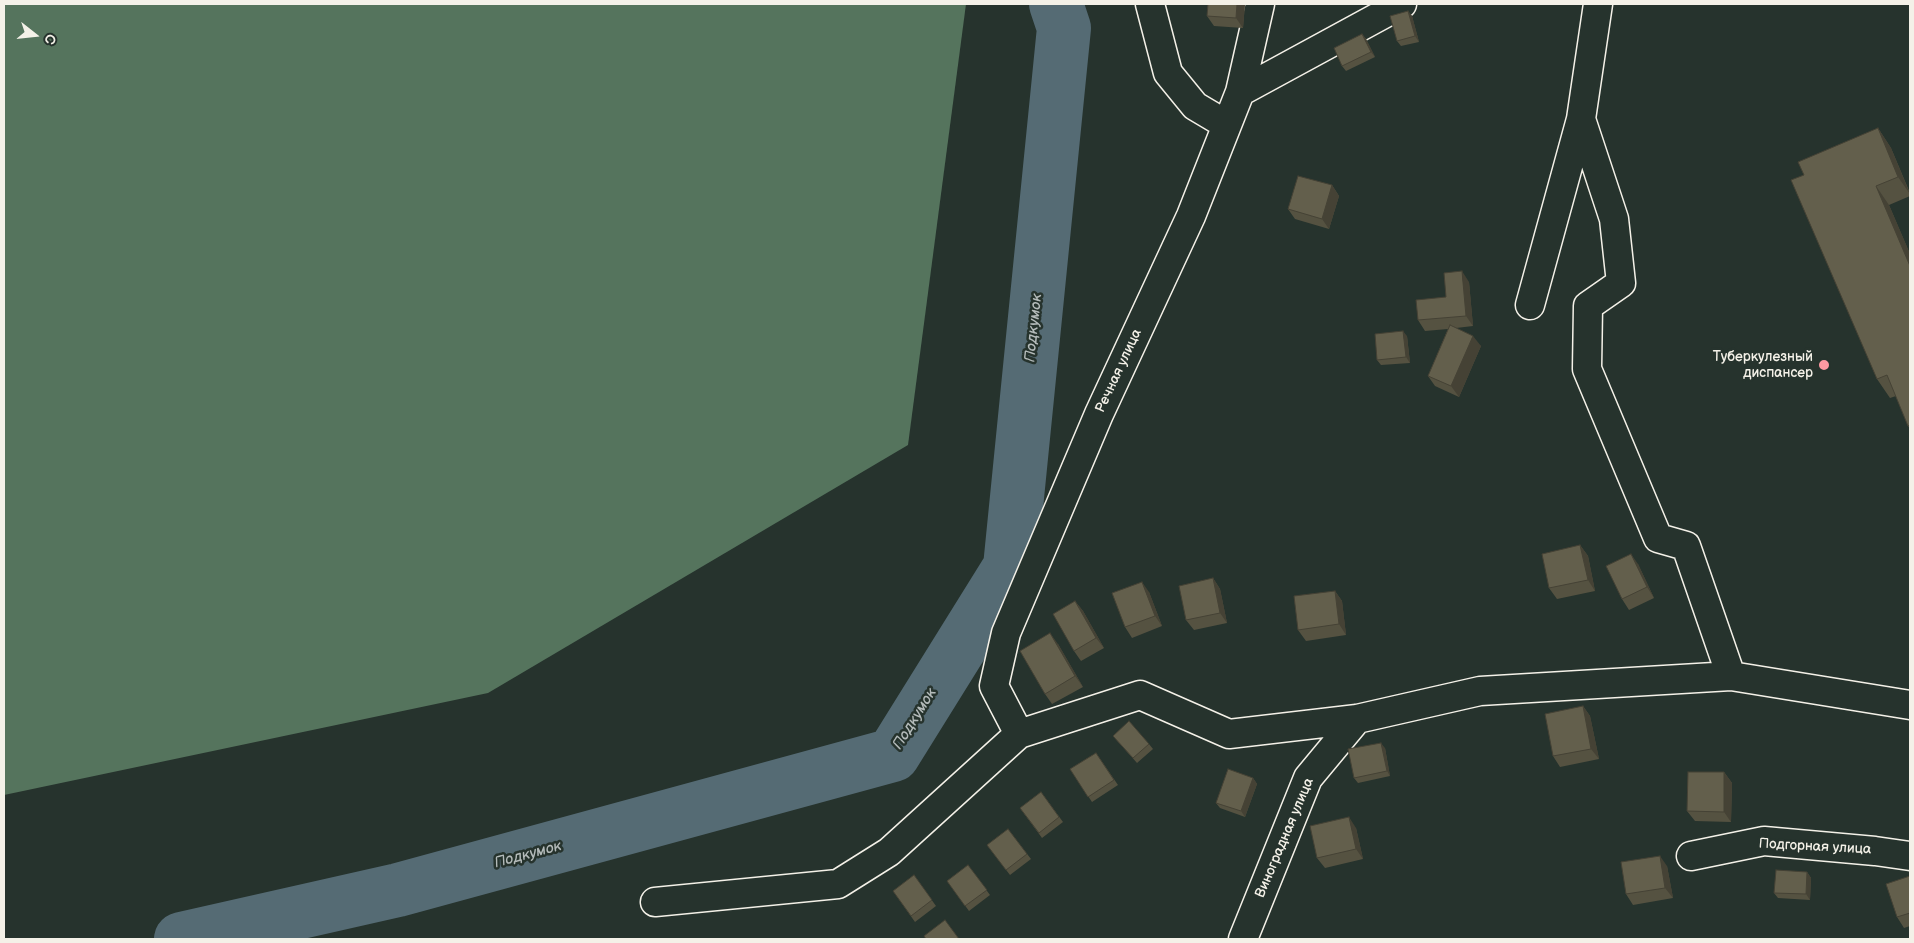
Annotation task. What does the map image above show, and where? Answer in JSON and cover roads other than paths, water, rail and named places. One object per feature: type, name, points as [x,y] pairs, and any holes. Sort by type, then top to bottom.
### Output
[{"type":"street","points":[[1150,4],[1168,73],[1196,106],[1227,125]]},
{"type":"street","name":"Речная улица","points":[[1019,734],[994,686],[1006,633],[1099,414],[1191,216],[1240,92],[1260,4]]},
{"type":"street","points":[[1240,92],[1402,4]]},
{"type":"street","points":[[1530,304],[1581,119],[1598,4]]},
{"type":"street","points":[[1581,119],[1614,219],[1621,282],[1588,306],[1587,369],[1658,538],[1686,546],[1731,676]]},
{"type":"street","points":[[655,902],[838,884],[889,852],[1019,734],[1140,695],[1229,734],[1357,719],[1480,691],[1731,676],[1910,705]]},
{"type":"street","name":"Виноградная улица","points":[[1242,939],[1308,778],[1357,719]]},
{"type":"street","name":"Подгорная улица","points":[[1691,856],[1764,841],[1875,850],[1910,856]]},
{"type":"waterway","name":"Подкумок","points":[[181,939],[398,890],[893,755],[1010,567],[1064,28],[1056,4]]},
{"type":"place","name":"Туберкулезный диспансер","points":[[1824,365]]}]
